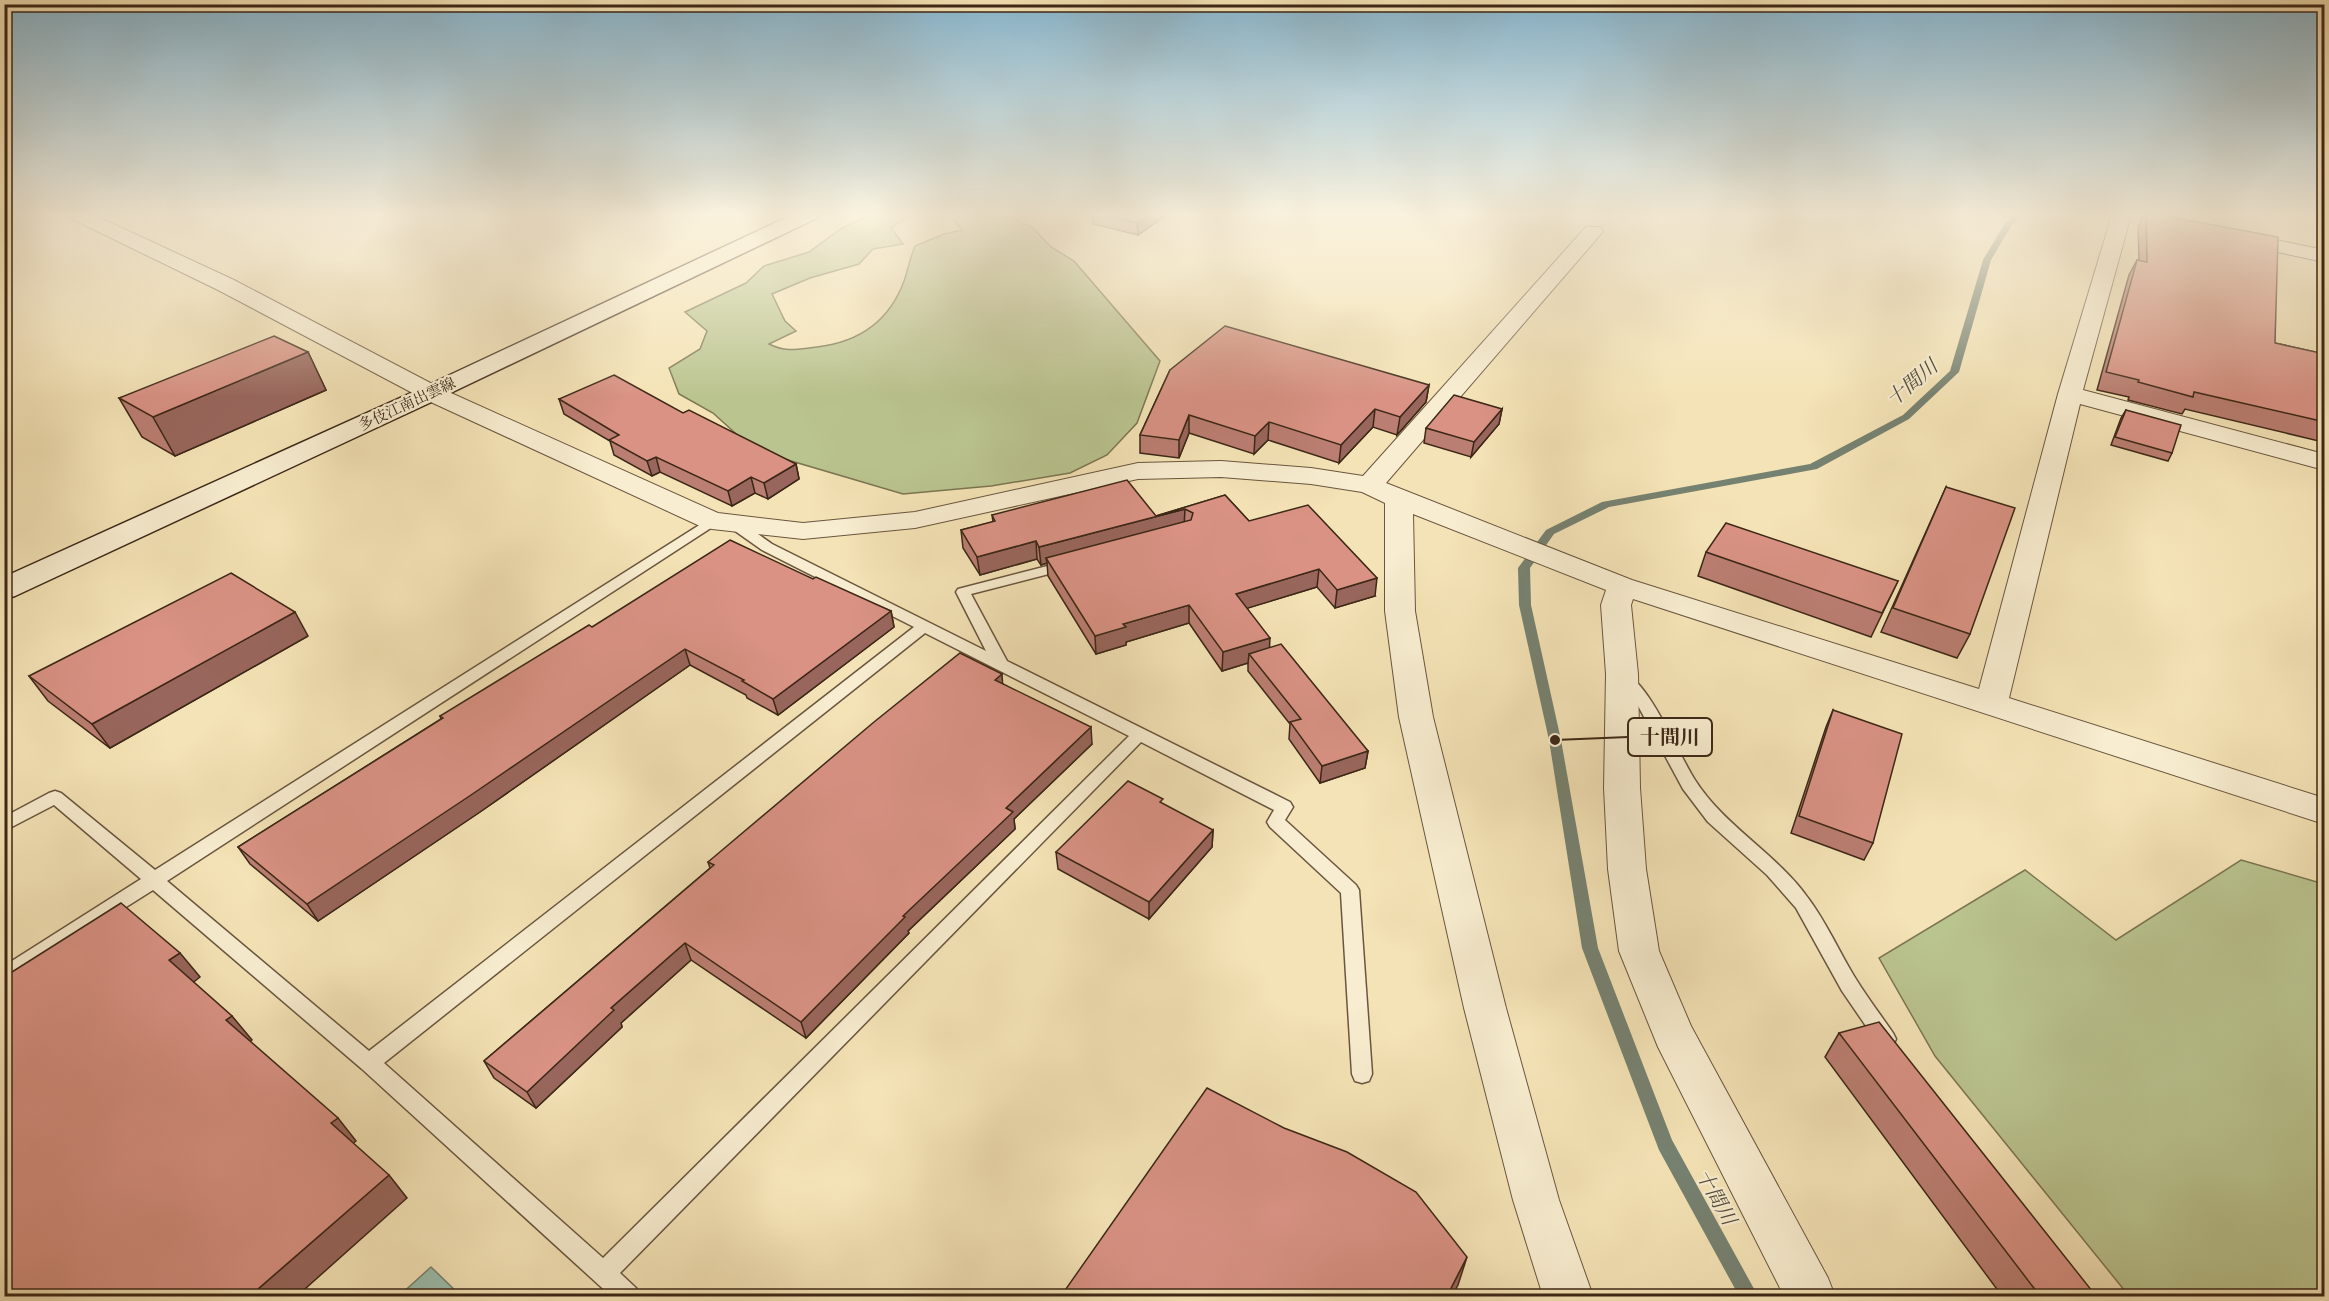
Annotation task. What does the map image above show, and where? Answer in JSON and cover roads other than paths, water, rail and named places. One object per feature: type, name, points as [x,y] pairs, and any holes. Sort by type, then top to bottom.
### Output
[{"type":"main road","name":"多伎江南出雲線","points":[[4,590],[679,276]]},
{"type":"street","points":[[206,276],[430,393],[723,522],[803,531],[915,520],[1138,471],[1221,468],[1311,476],[1384,492],[1622,586],[2325,811]]},
{"type":"street","points":[[1557,276],[1384,492],[1416,717],[1485,1008],[1536,1200],[1568,1296]]},
{"type":"street","points":[[1991,705],[2070,394],[2109,276]]},
{"type":"street","points":[[2070,394],[2325,462]]},
{"type":"street","points":[[1622,586],[1616,605],[1622,674],[1622,788],[1627,869],[1639,951],[1672,1034],[1810,1296]]},
{"type":"lane","points":[[4,976],[723,522],[766,547],[1284,807],[1276,822],[1350,890],[1362,1074]]},
{"type":"lane","points":[[1001,665],[963,592],[1085,560]]},
{"type":"lane","points":[[369,1063],[924,626]]},
{"type":"lane","points":[[1622,674],[1642,699],[1689,786],[1714,817],[1773,870],[1802,903],[1850,985],[1899,1057]]},
{"type":"lane","points":[[603,1274],[1140,734]]},
{"type":"lane","points":[[4,825],[55,797],[369,1063],[628,1296]]},
{"type":"waterway","name":"十間川","points":[[1749,1296],[1665,1144],[1590,948],[1555,740],[1525,605],[1524,568],[1550,532],[1606,504],[1813,467],[1906,417],[1954,372],[1982,276]]},
{"type":"place","name":"十間川","points":[[1555,740]]}]
